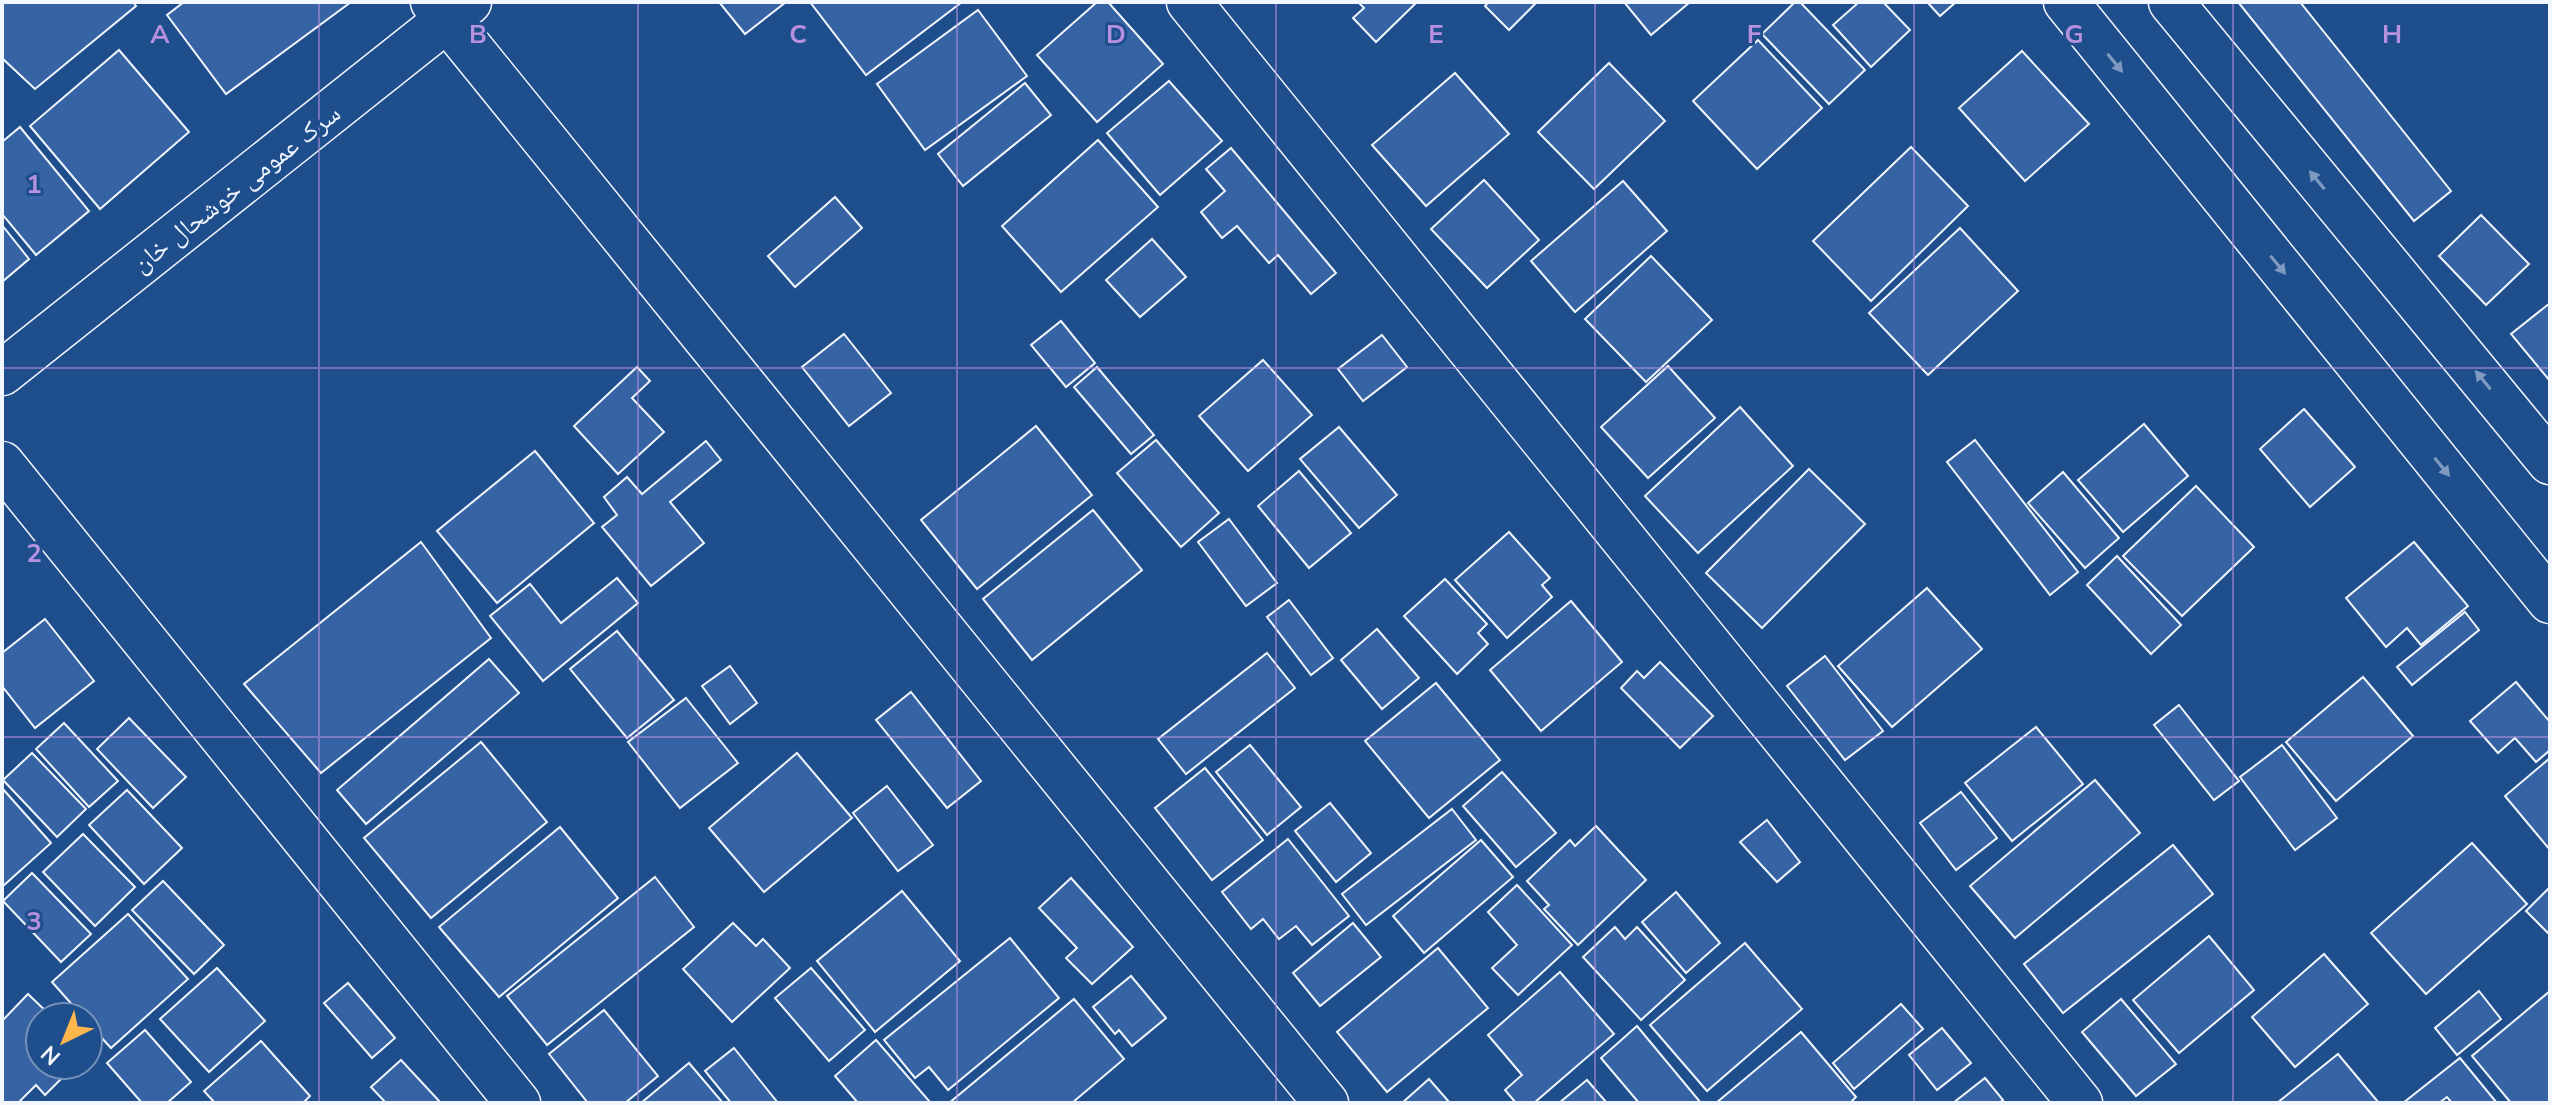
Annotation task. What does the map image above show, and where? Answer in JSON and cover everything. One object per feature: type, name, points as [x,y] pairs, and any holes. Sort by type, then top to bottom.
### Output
[{"type":"street","points":[[1189,2],[2080,1103]]},
{"type":"street","points":[[2066,2],[2550,601]]},
{"type":"street","points":[[2171,2],[2550,462]]},
{"type":"street","points":[[450,8],[1326,1103]]},
{"type":"street","name":"سرک عمومی خوشحال خان","points":[[2,373],[450,8]]},
{"type":"street","points":[[2,464],[518,1103]]},
{"type":"building","points":[[2,2],[133,2],[136,6],[35,89],[3,59]]},
{"type":"building","points":[[184,2],[351,2],[226,94],[167,15]]},
{"type":"building","points":[[719,2],[786,2],[745,34]]},
{"type":"building","points":[[810,2],[962,2],[866,75]]},
{"type":"building","points":[[1097,2],[1108,2],[1163,64],[1097,122],[1037,55]]},
{"type":"building","points":[[1358,2],[1417,2],[1376,42],[1353,18],[1364,8]]},
{"type":"building","points":[[1489,2],[1537,2],[1509,30],[1485,6]]},
{"type":"building","points":[[1624,2],[1690,2],[1651,35]]},
{"type":"building","points":[[1795,2],[1800,2],[1865,70],[1829,104],[1762,34]]},
{"type":"building","points":[[1859,2],[1883,2],[1910,30],[1871,67],[1833,25]]},
{"type":"building","points":[[1927,2],[1956,2],[1940,16]]},
{"type":"building","points":[[2238,2],[2300,2],[2451,191],[2414,221]]},
{"type":"building","points":[[978,10],[1027,76],[925,150],[877,84]]},
{"type":"building","points":[[1758,40],[1822,108],[1757,169],[1693,101]]},
{"type":"building","points":[[119,50],[189,132],[100,209],[30,126]]},
{"type":"building","points":[[2022,51],[2089,124],[2025,181],[1959,108]]},
{"type":"building","points":[[1609,63],[1665,121],[1594,189],[1538,132]]},
{"type":"building","points":[[1455,73],[1509,134],[1426,206],[1372,145]]},
{"type":"building","points":[[1169,81],[1222,141],[1160,195],[1107,133]]},
{"type":"building","points":[[1025,83],[1051,115],[963,186],[938,154]]},
{"type":"building","points":[[20,127],[89,211],[36,255],[2,214],[2,142]]},
{"type":"building","points":[[1098,140],[1158,207],[1061,292],[1002,226]]},
{"type":"building","points":[[1911,147],[1968,206],[1871,301],[1813,241]]},
{"type":"building","points":[[1231,148],[1336,273],[1311,294],[1278,255],[1269,263],[1237,226],[1222,238],[1201,212],[1225,191],[1206,169]]},
{"type":"building","points":[[1484,180],[1539,240],[1487,288],[1431,229]]},
{"type":"building","points":[[1623,181],[1667,231],[1575,312],[1531,261]]},
{"type":"building","points":[[835,197],[862,228],[795,287],[768,256]]},
{"type":"building","points":[[2481,215],[2529,264],[2486,305],[2439,256]]},
{"type":"building","points":[[2,225],[29,259],[2,282]]},
{"type":"building","points":[[1960,228],[2018,291],[1928,375],[1869,313]]},
{"type":"building","points":[[1152,239],[1186,277],[1140,317],[1106,280]]},
{"type":"building","points":[[1651,256],[1712,320],[1646,382],[1585,319]]},
{"type":"building","points":[[2550,303],[2550,381],[2511,334]]},
{"type":"building","points":[[1061,321],[1095,363],[1066,387],[1031,345]]},
{"type":"building","points":[[844,334],[891,393],[849,426],[802,367]]},
{"type":"building","points":[[1382,335],[1407,367],[1363,401],[1338,369]]},
{"type":"building","points":[[1263,360],[1312,415],[1248,471],[1199,416]]},
{"type":"building","points":[[1668,366],[1715,418],[1648,478],[1601,427]]},
{"type":"building","points":[[637,367],[650,381],[632,398],[664,432],[618,474],[574,426]]},
{"type":"building","points":[[1097,367],[1154,435],[1131,454],[1074,387]]},
{"type":"building","points":[[1740,407],[1793,466],[1698,553],[1645,496]]},
{"type":"building","points":[[2304,409],[2355,467],[2310,507],[2260,449]]},
{"type":"building","points":[[2144,424],[2188,476],[2123,532],[2078,480]]},
{"type":"building","points":[[1036,426],[1092,495],[977,589],[921,520]]},
{"type":"building","points":[[1339,427],[1397,495],[1359,528],[1300,459]]},
{"type":"building","points":[[1156,440],[1219,513],[1181,547],[1117,473]]},
{"type":"building","points":[[1975,440],[2078,572],[2050,595],[1947,462]]},
{"type":"building","points":[[706,441],[721,460],[670,502],[704,543],[651,586],[602,527],[617,515],[604,497],[627,477],[642,494]]},
{"type":"building","points":[[535,451],[594,523],[497,603],[437,531]]},
{"type":"building","points":[[1809,469],[1865,524],[1762,628],[1706,573]]},
{"type":"building","points":[[1299,471],[1351,533],[1309,568],[1258,506]]},
{"type":"building","points":[[2063,472],[2119,538],[2085,568],[2028,503]]},
{"type":"building","points":[[2196,486],[2254,547],[2182,616],[2123,556]]},
{"type":"building","points":[[1093,510],[1142,570],[1032,660],[983,599]]},
{"type":"building","points":[[1229,519],[1277,583],[1246,606],[1198,542]]},
{"type":"building","points":[[1509,532],[1550,578],[1542,585],[1552,597],[1507,638],[1455,580]]},
{"type":"building","points":[[421,542],[491,638],[321,773],[244,684]]},
{"type":"building","points":[[2414,542],[2468,606],[2421,645],[2407,628],[2386,647],[2346,598]]},
{"type":"building","points":[[2117,556],[2181,625],[2151,654],[2087,585]]},
{"type":"building","points":[[617,578],[638,603],[543,681],[490,616],[530,584],[561,623]]},
{"type":"building","points":[[1445,579],[1487,624],[1478,633],[1488,644],[1457,674],[1404,616]]},
{"type":"building","points":[[1927,588],[1982,649],[1892,727],[1838,666]]},
{"type":"building","points":[[1289,600],[1333,658],[1311,675],[1267,617]]},
{"type":"building","points":[[1571,601],[1622,662],[1541,731],[1490,670]]},
{"type":"building","points":[[2465,612],[2479,630],[2412,685],[2397,667]]},
{"type":"building","points":[[45,619],[94,681],[35,728],[2,686],[2,653]]},
{"type":"building","points":[[1377,629],[1419,678],[1382,709],[1341,660]]},
{"type":"building","points":[[617,631],[674,700],[627,738],[570,669]]},
{"type":"building","points":[[1267,653],[1295,688],[1186,774],[1158,739]]},
{"type":"building","points":[[1825,656],[1883,731],[1845,760],[1787,686]]},
{"type":"building","points":[[489,659],[519,693],[366,824],[337,790]]},
{"type":"building","points":[[1660,662],[1713,716],[1680,748],[1621,688],[1637,671],[1644,678]]},
{"type":"building","points":[[730,666],[757,703],[730,724],[702,686]]},
{"type":"building","points":[[2363,677],[2413,736],[2336,801],[2286,742]]},
{"type":"building","points":[[2516,682],[2550,722],[2550,750],[2536,762],[2515,738],[2498,753],[2470,721]]},
{"type":"building","points":[[1436,683],[1500,760],[1429,818],[1365,741]]},
{"type":"building","points":[[911,692],[981,781],[947,808],[876,720]]},
{"type":"building","points":[[686,698],[738,763],[680,808],[628,742]]},
{"type":"building","points":[[2179,705],[2239,781],[2214,800],[2154,725]]},
{"type":"building","points":[[129,718],[186,777],[153,808],[97,749]]},
{"type":"building","points":[[64,723],[118,781],[89,807],[36,749]]},
{"type":"building","points":[[2036,727],[2083,784],[2012,841],[1965,783]]},
{"type":"building","points":[[481,742],[547,822],[431,918],[364,838]]},
{"type":"building","points":[[1250,745],[1301,807],[1267,835],[1216,772]]},
{"type":"building","points":[[2282,745],[2337,818],[2295,850],[2240,777]]},
{"type":"building","points":[[32,753],[86,809],[57,837],[3,780]]},
{"type":"building","points":[[797,753],[852,818],[764,892],[709,828]]},
{"type":"building","points":[[2550,758],[2550,850],[2505,796]]},
{"type":"building","points":[[1205,768],[1263,840],[1212,880],[1155,808]]},
{"type":"building","points":[[1502,772],[1556,833],[1516,867],[1463,806]]},
{"type":"building","points":[[2095,780],[2140,833],[2015,938],[1970,886]]},
{"type":"building","points":[[887,786],[933,845],[898,871],[853,813]]},
{"type":"building","points":[[2,788],[51,843],[2,887]]},
{"type":"building","points":[[127,790],[182,848],[144,884],[89,825]]},
{"type":"building","points":[[1961,792],[1997,838],[1956,870],[1920,823]]},
{"type":"building","points":[[1330,803],[1371,853],[1336,882],[1295,831]]},
{"type":"building","points":[[1452,809],[1476,840],[1366,925],[1342,894]]},
{"type":"building","points":[[1767,820],[1800,862],[1777,882],[1740,842]]},
{"type":"building","points":[[1596,826],[1646,880],[1578,945],[1544,909],[1549,905],[1527,881],[1570,840],[1575,846]]},
{"type":"building","points":[[560,827],[618,898],[499,997],[439,927]]},
{"type":"building","points":[[83,834],[135,887],[95,926],[43,872]]},
{"type":"building","points":[[1288,839],[1349,916],[1312,945],[1296,926],[1279,939],[1263,919],[1251,929],[1222,892]]},
{"type":"building","points":[[1481,840],[1513,877],[1424,953],[1393,916]]},
{"type":"building","points":[[2472,843],[2527,904],[2426,994],[2371,933]]},
{"type":"building","points":[[2173,845],[2213,894],[2063,1013],[2024,964]]},
{"type":"building","points":[[32,873],[91,934],[61,962],[3,901]]},
{"type":"building","points":[[655,877],[694,927],[547,1045],[507,996]]},
{"type":"building","points":[[1071,878],[1133,947],[1092,984],[1066,958],[1077,948],[1039,908]]},
{"type":"building","points":[[163,881],[224,945],[194,974],[132,910]]},
{"type":"building","points":[[1517,885],[1572,945],[1518,995],[1492,968],[1517,945],[1488,912]]},
{"type":"building","points":[[2550,887],[2550,935],[2526,911]]},
{"type":"building","points":[[902,891],[960,961],[875,1032],[817,961]]},
{"type":"building","points":[[1676,892],[1720,943],[1686,973],[1642,922]]},
{"type":"building","points":[[128,914],[188,979],[111,1048],[104,1040],[104,1001],[69,1001],[52,982]]},
{"type":"building","points":[[733,923],[756,946],[763,939],[790,968],[732,1022],[683,969]]},
{"type":"building","points":[[1353,923],[1381,957],[1320,1006],[1293,973]]},
{"type":"building","points":[[1615,927],[1625,939],[1637,927],[1685,980],[1641,1020],[1583,957]]},
{"type":"building","points":[[2209,936],[2254,990],[2179,1053],[2133,1000]]},
{"type":"building","points":[[1010,938],[1059,998],[948,1090],[929,1067],[915,1078],[884,1040]]},
{"type":"building","points":[[1745,943],[1802,1009],[1707,1091],[1650,1025]]},
{"type":"building","points":[[1438,948],[1488,1008],[1387,1092],[1337,1032]]},
{"type":"building","points":[[2324,954],[2368,1004],[2295,1067],[2252,1017]]},
{"type":"building","points":[[217,968],[265,1021],[209,1072],[160,1019]]},
{"type":"building","points":[[811,968],[865,1030],[829,1061],[775,998]]},
{"type":"building","points":[[1560,972],[1614,1034],[1534,1103],[1516,1103],[1505,1090],[1522,1075],[1488,1035]]},
{"type":"building","points":[[1131,976],[1166,1018],[1132,1046],[1119,1030],[1115,1034],[1093,1007]]},
{"type":"building","points":[[348,983],[395,1038],[372,1058],[324,1003]]},
{"type":"building","points":[[2479,991],[2501,1019],[2457,1055],[2435,1028]]},
{"type":"building","points":[[2550,991],[2550,1103],[2511,1103],[2472,1056]]},
{"type":"building","points":[[28,994],[35,1001],[24,1001],[24,1081],[59,1081],[45,1095],[36,1085],[18,1103],[2,1103],[2,1021]]},
{"type":"building","points":[[1074,999],[1124,1059],[1072,1103],[949,1103]]},
{"type":"building","points":[[2121,999],[2176,1064],[2136,1096],[2082,1032]]},
{"type":"building","points":[[1901,1004],[1923,1029],[1854,1089],[1833,1063]]},
{"type":"building","points":[[604,1010],[658,1076],[625,1103],[588,1103],[549,1054]]},
{"type":"building","points":[[1637,1026],[1701,1103],[1639,1103],[1601,1058]]},
{"type":"building","points":[[1942,1028],[1971,1063],[1937,1090],[1909,1055]]},
{"type":"building","points":[[145,1030],[191,1082],[167,1103],[142,1103],[107,1063]]},
{"type":"building","points":[[1801,1032],[1856,1097],[1850,1103],[1716,1103]]},
{"type":"building","points":[[876,1040],[930,1102],[858,1103],[835,1076]]},
{"type":"building","points":[[261,1041],[310,1096],[303,1103],[215,1103],[204,1091]]},
{"type":"building","points":[[734,1048],[778,1103],[731,1103],[705,1071]]},
{"type":"building","points":[[2338,1054],[2379,1103],[2277,1103]]},
{"type":"building","points":[[2460,1058],[2497,1103],[2452,1103],[2447,1097],[2439,1103],[2403,1103]]},
{"type":"building","points":[[401,1060],[441,1103],[386,1103],[371,1087]]},
{"type":"building","points":[[689,1063],[723,1103],[641,1103]]},
{"type":"building","points":[[1985,1078],[2003,1100],[1999,1103],[1953,1103]]},
{"type":"building","points":[[1429,1079],[1450,1103],[1402,1103]]},
{"type":"building","points":[[1587,1080],[1607,1103],[1559,1103]]}]
